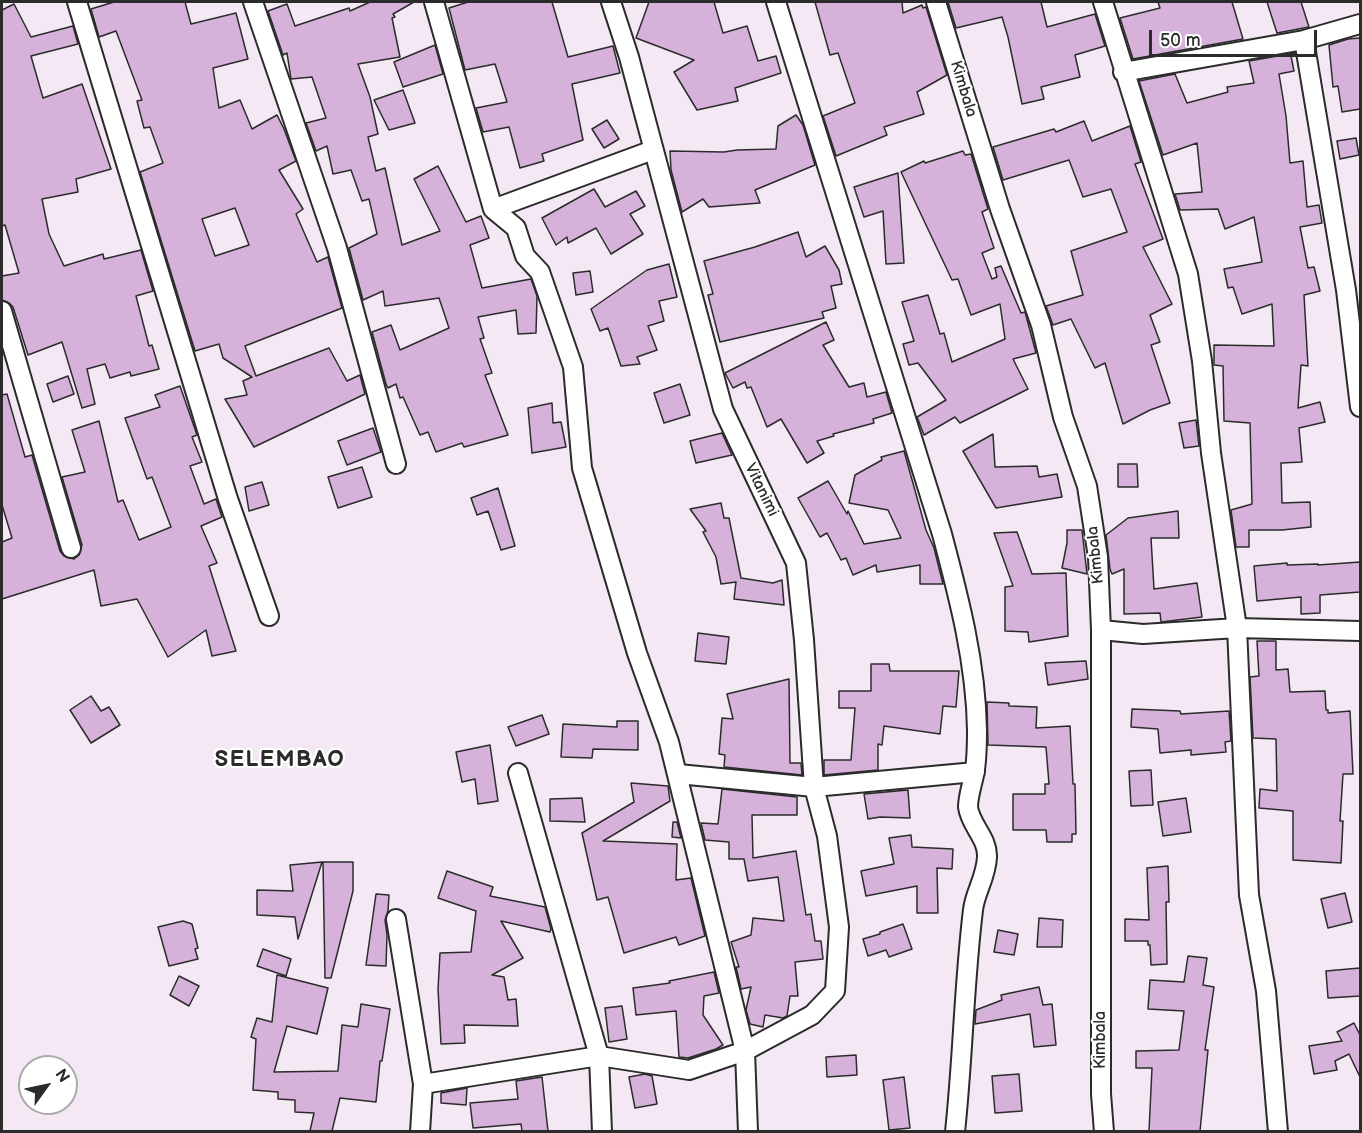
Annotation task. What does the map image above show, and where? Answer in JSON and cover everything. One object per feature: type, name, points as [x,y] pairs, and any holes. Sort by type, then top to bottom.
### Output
[{"type":"street","points":[[77,2],[228,499],[269,616]]},
{"type":"street","points":[[253,2],[337,248],[396,464]]},
{"type":"street","points":[[434,2],[493,209],[516,228],[525,256],[540,272],[573,367],[582,468],[637,653],[678,774],[745,1050],[748,1131]]},
{"type":"street","name":"Vitanimi","points":[[611,2],[629,57],[723,409],[796,563],[804,640],[813,787],[827,836],[839,927],[835,991],[812,1015],[745,1050]]},
{"type":"street","points":[[776,2],[942,534],[961,604],[972,674],[977,730],[975,772],[968,806],[987,854],[984,879],[973,906],[955,1131]]},
{"type":"street","name":"Kimbala","points":[[936,2],[1000,209],[1041,325],[1063,417],[1087,486],[1098,558],[1101,630],[1101,1082],[1104,1131]]},
{"type":"street","points":[[1103,2],[1188,274],[1202,362],[1211,453],[1237,628],[1249,896],[1266,992],[1278,1131]]},
{"type":"street","points":[[1124,72],[1304,40],[1360,24]]},
{"type":"street","points":[[1304,40],[1346,290],[1360,407]]},
{"type":"street","points":[[493,209],[653,150]]},
{"type":"street","points":[[2,311],[71,548]]},
{"type":"street","points":[[1101,630],[1143,633],[1237,628],[1360,631]]},
{"type":"street","points":[[678,774],[813,787],[975,772]]},
{"type":"street","points":[[518,773],[599,1056],[602,1131]]},
{"type":"street","points":[[396,919],[423,1084],[420,1131]]},
{"type":"street","points":[[423,1084],[599,1056],[689,1070],[745,1050]]},
{"type":"building","points":[[114,2],[185,2],[191,24],[236,13],[248,59],[213,68],[219,108],[240,100],[252,129],[277,115],[296,161],[279,170],[303,209],[296,214],[317,262],[328,257],[342,308],[245,346],[256,376],[329,348],[347,381],[360,375],[365,394],[254,447],[225,399],[247,395],[243,381],[252,377],[223,358],[219,344],[195,351],[140,172],[163,163],[150,127],[144,128],[137,101],[142,100],[116,31],[99,37],[91,9]],"holes":[[[235,208],[249,245],[215,256],[202,219]]]},
{"type":"building","points":[[370,2],[414,2],[393,14],[400,57],[358,64],[370,97],[378,134],[368,137],[376,171],[385,168],[402,245],[440,231],[414,179],[438,166],[466,222],[481,216],[489,238],[470,245],[482,288],[531,279],[537,296],[536,333],[518,334],[516,310],[478,317],[484,338],[480,339],[492,373],[485,375],[508,435],[464,447],[462,443],[436,452],[428,432],[420,435],[403,397],[400,398],[396,384],[388,388],[386,384],[372,332],[391,325],[400,350],[449,328],[439,298],[385,306],[383,291],[363,300],[349,248],[377,234],[369,199],[362,201],[351,170],[333,174],[327,146],[316,151],[306,123],[326,118],[312,77],[291,79],[287,53],[283,55],[268,11],[287,4],[295,26],[349,8],[350,11]]},
{"type":"building","points":[[468,2],[552,2],[568,57],[613,46],[620,73],[572,84],[583,140],[542,154],[544,161],[520,168],[509,127],[483,132],[476,108],[507,102],[495,64],[465,70],[449,8]]},
{"type":"building","points":[[649,2],[714,2],[723,33],[747,26],[758,61],[776,56],[781,73],[735,88],[738,101],[697,110],[674,72],[694,60],[636,38]]},
{"type":"building","points":[[815,2],[902,2],[903,13],[922,5],[923,8],[926,7],[947,75],[917,92],[924,114],[884,127],[887,135],[836,156],[823,116],[855,103],[838,53],[830,55]]},
{"type":"building","points":[[948,2],[1041,2],[1047,27],[1095,14],[1105,46],[1075,55],[1080,77],[1041,87],[1044,99],[1022,104],[1002,17],[956,28]]},
{"type":"building","points":[[1158,2],[1232,2],[1243,39],[1133,59],[1120,18],[1160,8]]},
{"type":"building","points":[[1267,2],[1301,2],[1309,27],[1277,33]]},
{"type":"building","points":[[14,4],[31,37],[73,26],[78,44],[31,56],[43,98],[82,84],[111,169],[76,179],[78,192],[42,199],[49,234],[64,266],[103,254],[104,259],[141,250],[153,291],[136,296],[149,346],[152,345],[159,369],[131,376],[130,372],[110,378],[105,364],[87,369],[95,404],[82,408],[62,342],[28,355],[13,307],[2,300],[2,276],[19,273],[5,225],[2,226],[2,10]]},
{"type":"building","points":[[1360,38],[1360,109],[1342,112],[1338,86],[1333,87],[1329,45]]},
{"type":"building","points":[[435,45],[443,74],[403,87],[394,62]]},
{"type":"building","points":[[1295,53],[1295,56],[1291,56],[1294,71],[1279,74],[1290,163],[1303,161],[1307,207],[1319,205],[1322,223],[1300,227],[1308,268],[1314,267],[1320,291],[1304,295],[1308,366],[1301,365],[1298,408],[1320,402],[1325,422],[1299,428],[1302,462],[1281,463],[1282,503],[1310,502],[1311,527],[1249,530],[1249,547],[1236,547],[1231,510],[1252,504],[1250,423],[1224,421],[1223,366],[1214,365],[1214,345],[1274,346],[1272,304],[1242,314],[1233,287],[1228,288],[1224,269],[1262,262],[1254,217],[1225,229],[1218,209],[1180,210],[1175,194],[1202,192],[1197,143],[1163,155],[1139,81],[1175,74],[1187,103],[1228,92],[1227,87],[1254,83],[1249,61]]},
{"type":"building","points":[[403,90],[415,123],[389,130],[374,100]]},
{"type":"building","points":[[796,115],[803,125],[815,165],[755,190],[760,203],[709,207],[703,199],[682,212],[671,170],[670,151],[724,152],[776,149],[778,126]]},
{"type":"building","points":[[607,120],[619,139],[604,148],[592,129]]},
{"type":"building","points":[[1084,121],[1092,141],[1130,126],[1141,162],[1135,164],[1163,239],[1143,247],[1172,304],[1150,315],[1160,342],[1151,345],[1170,403],[1123,424],[1105,363],[1095,368],[1071,319],[1053,325],[1046,306],[1083,295],[1071,251],[1127,232],[1111,189],[1083,197],[1069,160],[1003,180],[993,147],[1054,129],[1056,132]]},
{"type":"building","points":[[1356,138],[1359,155],[1340,159],[1337,141]]},
{"type":"building","points":[[963,151],[965,155],[971,154],[988,209],[982,212],[994,248],[982,253],[992,279],[997,277],[995,268],[1001,266],[1021,313],[1025,312],[1036,353],[1013,359],[1028,389],[960,423],[955,417],[924,435],[917,417],[946,400],[918,363],[909,365],[903,344],[914,341],[902,302],[928,295],[940,334],[944,333],[952,362],[1005,339],[1000,304],[971,315],[958,279],[952,280],[901,172],[924,161],[925,163]]},
{"type":"building","points":[[898,173],[904,263],[886,264],[883,211],[864,217],[854,187]]},
{"type":"building","points":[[594,189],[605,207],[636,191],[645,206],[630,214],[643,234],[611,254],[596,228],[568,243],[567,237],[556,245],[542,218]]},
{"type":"building","points":[[798,232],[806,257],[825,246],[839,270],[842,284],[831,286],[836,308],[822,312],[824,318],[720,342],[708,295],[713,294],[704,261]]},
{"type":"building","points":[[669,264],[677,297],[659,301],[664,321],[648,326],[657,350],[637,357],[640,364],[621,366],[608,328],[600,331],[591,309],[647,270]]},
{"type":"building","points":[[590,271],[593,292],[576,295],[573,273]]},
{"type":"building","points":[[826,322],[834,340],[823,345],[849,387],[864,383],[867,397],[886,392],[892,413],[873,419],[874,423],[833,434],[834,436],[817,441],[824,453],[807,463],[781,419],[767,427],[751,387],[747,388],[745,382],[733,388],[725,373]]},
{"type":"building","points":[[68,376],[74,394],[53,402],[47,384]]},
{"type":"building","points":[[680,384],[690,415],[664,423],[654,393]]},
{"type":"building","points":[[180,386],[197,435],[192,437],[202,462],[190,466],[204,504],[216,499],[222,517],[201,526],[217,563],[209,566],[236,651],[212,656],[206,630],[168,657],[137,599],[101,606],[94,570],[2,599],[2,542],[12,538],[2,505],[2,395],[7,394],[25,457],[32,455],[60,551],[64,556],[74,559],[79,555],[82,545],[62,477],[85,472],[72,430],[99,421],[118,502],[123,500],[139,540],[171,527],[152,477],[147,479],[125,418],[160,407],[155,395]]},
{"type":"building","points":[[552,403],[553,423],[561,422],[566,447],[532,453],[528,408]]},
{"type":"building","points":[[1196,420],[1199,446],[1184,448],[1179,423]]},
{"type":"building","points":[[373,428],[381,452],[347,465],[338,441]]},
{"type":"building","points":[[722,433],[732,455],[696,463],[690,441]]},
{"type":"building","points":[[993,434],[995,467],[1037,466],[1039,477],[1057,474],[1062,497],[996,508],[963,451]]},
{"type":"building","points":[[904,451],[943,584],[920,584],[920,565],[877,572],[876,565],[853,575],[846,558],[841,560],[827,533],[820,537],[798,498],[828,481],[847,514],[848,511],[864,544],[901,538],[888,510],[849,503],[855,475],[882,460],[881,457]]},
{"type":"building","points":[[1118,464],[1137,464],[1138,487],[1118,487]]},
{"type":"building","points":[[362,467],[372,497],[338,508],[328,477]]},
{"type":"building","points":[[262,482],[269,505],[249,511],[245,487]]},
{"type":"building","points":[[498,488],[515,546],[501,550],[488,511],[477,515],[471,498]]},
{"type":"building","points":[[721,503],[724,518],[729,518],[741,578],[773,583],[782,580],[784,605],[734,599],[736,582],[721,584],[716,557],[703,532],[706,531],[690,509]]},
{"type":"building","points":[[1178,511],[1179,538],[1151,538],[1154,589],[1197,583],[1202,617],[1161,622],[1160,613],[1124,614],[1124,569],[1112,574],[1106,535],[1128,518]]},
{"type":"building","points":[[1067,530],[1082,530],[1087,574],[1062,568]]},
{"type":"building","points":[[1017,532],[1032,574],[1066,573],[1068,636],[1029,642],[1028,632],[1005,631],[1005,587],[1013,586],[994,533]]},
{"type":"building","points":[[1360,562],[1360,592],[1320,595],[1320,613],[1301,614],[1301,597],[1257,601],[1254,566]]},
{"type":"building","points":[[698,633],[729,637],[726,664],[695,661]]},
{"type":"building","points":[[1257,641],[1276,641],[1276,670],[1288,669],[1290,692],[1325,691],[1328,713],[1350,711],[1353,774],[1343,774],[1340,821],[1343,821],[1341,863],[1293,860],[1293,811],[1259,808],[1260,789],[1277,791],[1276,739],[1253,738],[1250,677],[1259,676]]},
{"type":"building","points":[[1086,661],[1088,679],[1048,685],[1045,663]]},
{"type":"building","points":[[871,664],[889,664],[890,671],[959,671],[956,707],[943,706],[940,734],[884,726],[882,745],[878,744],[878,770],[824,775],[824,760],[851,760],[855,708],[839,708],[839,691],[871,691]]},
{"type":"building","points":[[789,679],[790,763],[801,763],[802,775],[724,767],[725,755],[719,754],[722,718],[733,719],[727,694]]},
{"type":"building","points":[[91,696],[101,711],[109,707],[120,725],[91,743],[70,710]]},
{"type":"building","points":[[987,702],[1037,707],[1036,728],[1070,726],[1076,834],[1072,834],[1072,842],[1047,842],[1046,830],[1013,830],[1013,794],[1045,794],[1045,784],[1049,784],[1046,747],[988,745]]},
{"type":"building","points":[[1132,709],[1180,711],[1181,714],[1229,711],[1231,741],[1225,742],[1226,752],[1191,755],[1191,750],[1160,753],[1158,729],[1131,727]]},
{"type":"building","points":[[542,715],[549,734],[516,746],[508,727]]},
{"type":"building","points":[[617,721],[638,721],[638,750],[593,749],[592,758],[561,757],[563,724],[617,727]]},
{"type":"building","points":[[490,745],[498,801],[478,804],[475,779],[462,782],[456,752]]},
{"type":"building","points":[[1151,770],[1153,805],[1131,806],[1129,771]]},
{"type":"building","points":[[631,783],[668,786],[670,801],[603,841],[677,844],[676,880],[691,878],[705,936],[679,945],[676,937],[624,953],[608,897],[597,900],[582,833],[634,802]]},
{"type":"building","points":[[722,789],[797,797],[797,815],[752,815],[753,858],[796,851],[806,915],[811,914],[815,941],[821,941],[823,959],[795,962],[798,996],[790,996],[787,1016],[783,1018],[765,1015],[763,1027],[750,1024],[746,1010],[751,987],[741,989],[736,967],[739,967],[731,942],[751,935],[753,918],[784,921],[778,877],[748,881],[744,859],[729,859],[729,842],[705,840],[701,823],[718,824]]},
{"type":"building","points":[[908,790],[910,818],[868,819],[864,794]]},
{"type":"building","points":[[582,798],[585,822],[550,821],[550,799]]},
{"type":"building","points":[[1186,798],[1191,832],[1163,836],[1158,802]]},
{"type":"building","points":[[673,822],[677,822],[681,838],[672,837]]},
{"type":"building","points":[[911,835],[912,847],[953,849],[952,869],[937,868],[938,913],[917,913],[917,886],[866,896],[861,871],[894,864],[889,838]]},
{"type":"building","points":[[322,862],[298,939],[295,917],[257,915],[257,890],[293,891],[290,865]]},
{"type":"building","points":[[323,862],[353,862],[353,891],[331,978],[325,978]]},
{"type":"building","points":[[1168,866],[1167,964],[1151,965],[1148,941],[1125,941],[1125,919],[1149,920],[1147,868]]},
{"type":"building","points":[[447,871],[493,887],[490,896],[545,907],[551,929],[550,932],[501,921],[523,958],[492,975],[504,977],[508,1000],[516,999],[518,1026],[464,1025],[465,1043],[441,1044],[438,989],[440,953],[471,952],[476,911],[438,898]]},
{"type":"building","points":[[1345,893],[1352,922],[1328,928],[1321,899]]},
{"type":"building","points":[[376,894],[389,895],[385,920],[386,966],[366,965]]},
{"type":"building","points":[[1039,918],[1063,920],[1062,947],[1037,947]]},
{"type":"building","points":[[183,921],[192,924],[198,948],[195,949],[198,959],[169,966],[158,927]]},
{"type":"building","points":[[903,924],[912,949],[889,957],[886,950],[868,956],[863,939]]},
{"type":"building","points":[[998,930],[1018,934],[1014,955],[994,952]]},
{"type":"building","points":[[263,949],[291,959],[286,976],[257,966]]},
{"type":"building","points":[[1188,956],[1207,958],[1203,985],[1214,987],[1205,1050],[1208,1050],[1200,1131],[1149,1131],[1152,1068],[1136,1068],[1136,1051],[1179,1050],[1184,1011],[1148,1009],[1150,980],[1184,982]]},
{"type":"building","points":[[1360,968],[1360,996],[1328,998],[1326,971]]},
{"type":"building","points":[[714,972],[719,993],[704,996],[703,1015],[723,1045],[688,1058],[679,1057],[676,1011],[636,1015],[633,988],[670,983],[669,981]]},
{"type":"building","points":[[277,975],[328,988],[317,1034],[287,1026],[274,1072],[338,1071],[342,1025],[358,1027],[361,1004],[390,1009],[382,1061],[380,1061],[376,1102],[340,1098],[332,1131],[310,1131],[314,1113],[295,1112],[295,1100],[278,1099],[278,1092],[253,1090],[256,1039],[251,1037],[257,1018],[272,1022]]},
{"type":"building","points":[[179,976],[199,986],[189,1006],[170,995]]},
{"type":"building","points":[[1039,987],[1043,1005],[1052,1004],[1056,1045],[1034,1047],[1030,1014],[975,1024],[976,1010],[1002,1000],[1001,995]]},
{"type":"building","points":[[622,1006],[627,1039],[609,1042],[605,1008]]},
{"type":"building","points":[[1354,1023],[1360,1035],[1360,1077],[1349,1054],[1335,1061],[1337,1070],[1314,1074],[1309,1046],[1342,1041],[1337,1032]]},
{"type":"building","points":[[856,1055],[857,1075],[827,1077],[826,1057]]},
{"type":"building","points":[[645,1074],[652,1076],[657,1104],[635,1108],[629,1077]]},
{"type":"building","points":[[1019,1074],[1022,1111],[995,1113],[992,1076]]},
{"type":"building","points":[[542,1077],[548,1131],[522,1131],[521,1124],[473,1128],[470,1103],[518,1099],[516,1081]]},
{"type":"building","points":[[904,1077],[910,1128],[889,1130],[883,1080]]},
{"type":"building","points":[[467,1088],[466,1105],[441,1103],[441,1093]]},
{"type":"district","name":"SELEMBAO","points":[[280,760]]}]
